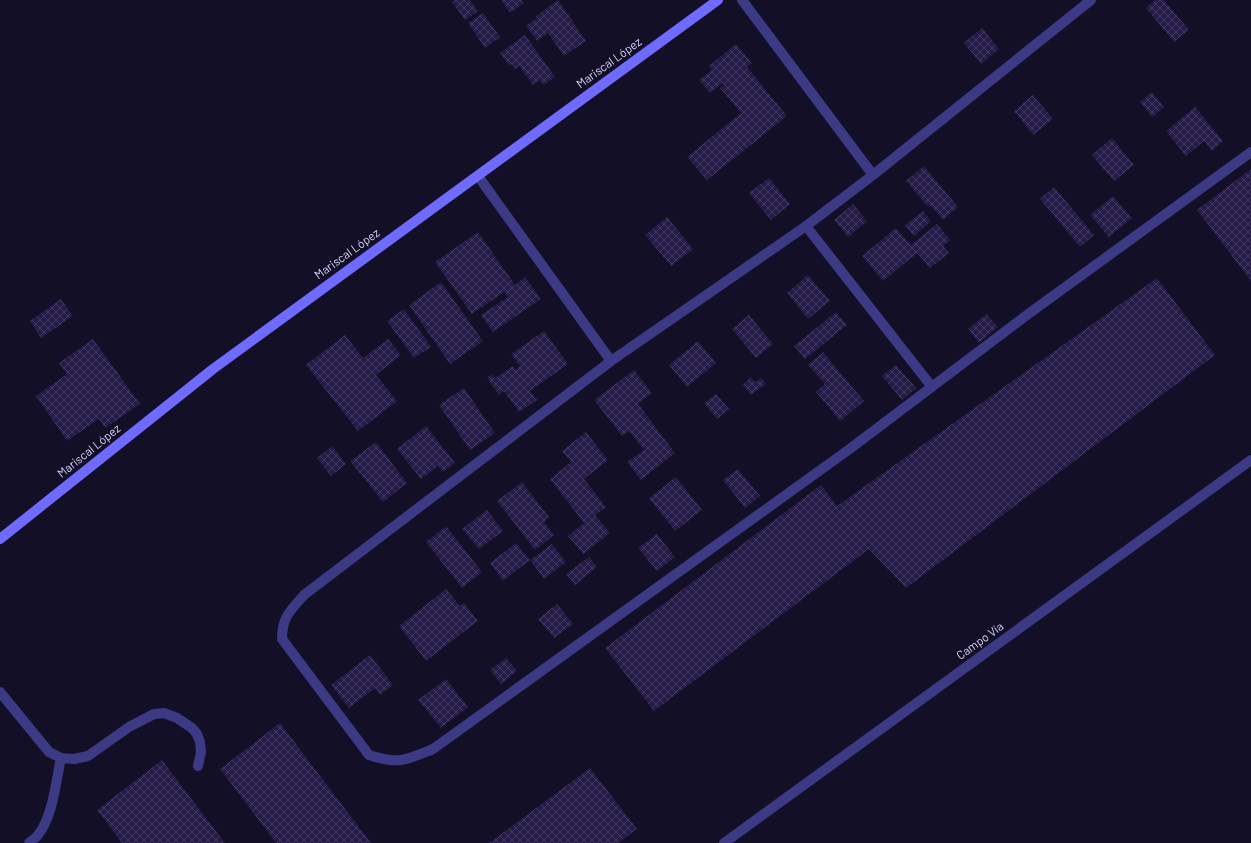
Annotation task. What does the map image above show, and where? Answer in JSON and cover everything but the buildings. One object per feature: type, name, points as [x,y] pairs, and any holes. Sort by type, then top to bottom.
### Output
[{"type":"street","name":"Mariscal López","points":[[0,539],[213,369],[718,0]]},
{"type":"street","points":[[742,0],[873,175]]},
{"type":"street","points":[[1091,0],[873,175],[806,226],[611,361],[304,595],[286,617],[282,629],[282,639],[369,755],[386,761],[405,760],[434,749],[838,457],[1031,312],[1251,152]]},
{"type":"street","points":[[478,176],[611,361]]},
{"type":"street","points":[[806,226],[932,387]]},
{"type":"street","name":"Campo Vía","points":[[724,843],[1251,460]]},
{"type":"street","points":[[0,692],[49,752],[61,758],[74,759],[88,756],[129,727],[154,714],[164,714],[177,718],[192,728],[197,734],[201,752],[198,766]]},
{"type":"street","points":[[29,843],[38,835],[50,811],[61,758]]}]
